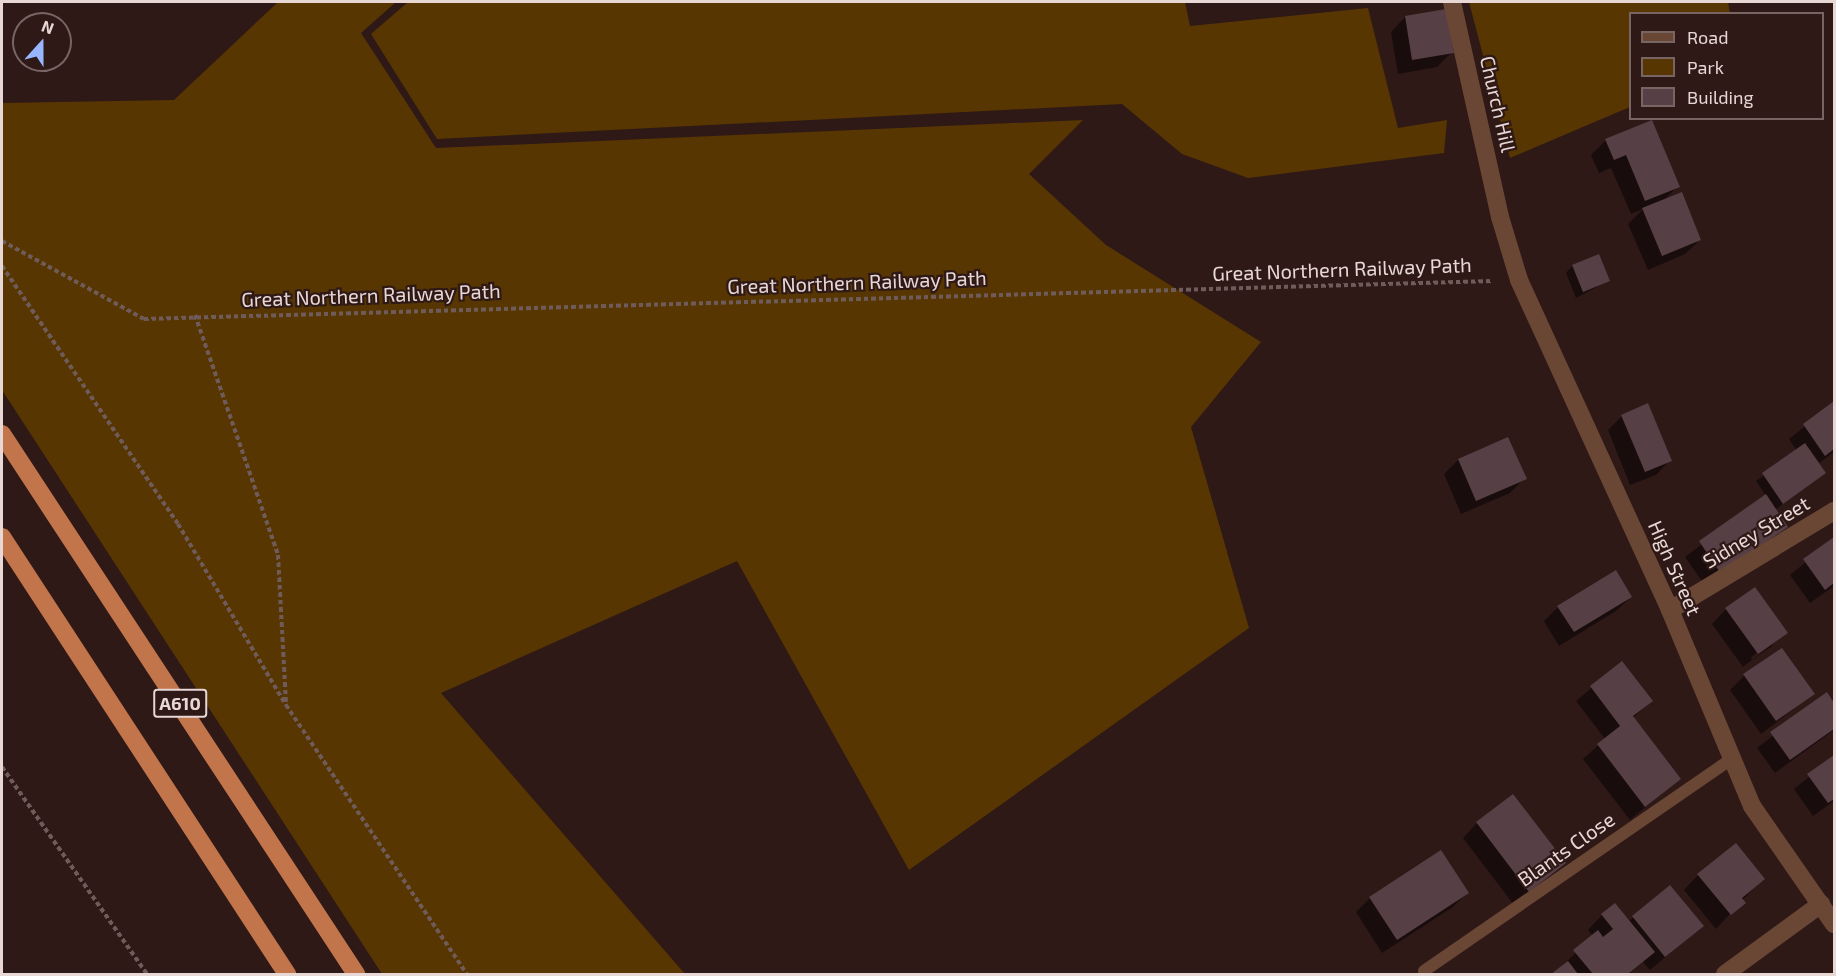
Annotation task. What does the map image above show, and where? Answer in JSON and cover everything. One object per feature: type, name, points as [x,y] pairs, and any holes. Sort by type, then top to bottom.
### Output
[{"type":"highway","name":"A610","points":[[2,434],[356,975]]},
{"type":"highway","name":"A610","points":[[2,537],[287,975]]},
{"type":"street","name":"Church Hill","points":[[1452,2],[1500,217]]},
{"type":"street","name":"High Street","points":[[1500,217],[1519,280],[1670,610],[1752,806],[1834,924]]},
{"type":"street","name":"Sidney Street","points":[[1670,610],[1834,511]]},
{"type":"street","points":[[1725,975],[1821,904]]},
{"type":"lane","name":"Blants Close","points":[[1424,970],[1731,759]]},
{"type":"path","name":"Great Northern Railway Path","points":[[2,241],[144,319],[195,315],[1519,280]]},
{"type":"path","points":[[2,266],[178,524],[286,705],[467,975]]},
{"type":"path","points":[[195,315],[278,555],[286,705]]},
{"type":"path","points":[[2,766],[147,975]]},
{"type":"green space","points":[[278,2],[396,2],[361,33],[436,148],[1083,120],[1029,174],[1106,245],[1261,342],[1191,427],[1249,628],[909,870],[737,561],[441,693],[685,974],[382,974],[2,390],[2,103],[174,100]]},
{"type":"green space","points":[[408,2],[1185,2],[1190,26],[1368,8],[1398,128],[1447,120],[1444,153],[1248,178],[1182,154],[1122,104],[437,139],[371,34]]},
{"type":"green space","points":[[1469,2],[1728,2],[1730,12],[1629,12],[1629,107],[1510,158]]},
{"type":"building","points":[[1446,9],[1454,53],[1412,60],[1405,16]]},
{"type":"building","points":[[1652,120],[1680,187],[1645,201],[1626,155],[1614,160],[1605,139]]},
{"type":"building","points":[[1682,192],[1701,240],[1662,256],[1642,208]]},
{"type":"building","points":[[1599,254],[1610,281],[1583,292],[1572,265]]},
{"type":"building","points":[[1834,401],[1834,449],[1825,456],[1803,424]]},
{"type":"building","points":[[1648,403],[1672,461],[1645,472],[1621,415]]},
{"type":"building","points":[[1508,437],[1527,479],[1476,501],[1458,459]]},
{"type":"building","points":[[1805,443],[1826,473],[1783,504],[1762,473]]},
{"type":"building","points":[[1766,494],[1788,527],[1721,574],[1699,541]]},
{"type":"building","points":[[1834,537],[1834,583],[1825,590],[1803,559]]},
{"type":"building","points":[[1616,570],[1632,597],[1574,632],[1557,606]]},
{"type":"building","points":[[1755,587],[1788,633],[1758,654],[1725,608]]},
{"type":"building","points":[[1782,648],[1815,694],[1776,721],[1743,674]]},
{"type":"building","points":[[1622,661],[1653,701],[1633,716],[1681,779],[1645,807],[1597,744],[1620,726],[1590,686]]},
{"type":"building","points":[[1827,692],[1834,703],[1834,729],[1790,760],[1770,732]]},
{"type":"building","points":[[1834,755],[1834,799],[1828,803],[1807,774]]},
{"type":"building","points":[[1513,794],[1566,863],[1529,892],[1476,822]]},
{"type":"building","points":[[1736,843],[1765,879],[1742,898],[1746,903],[1731,915],[1697,874]]},
{"type":"building","points":[[1441,850],[1469,893],[1397,940],[1369,897]]},
{"type":"building","points":[[1670,885],[1704,926],[1665,957],[1632,916]]},
{"type":"building","points":[[1615,903],[1655,952],[1628,974],[1593,974],[1573,950],[1598,930],[1603,937],[1613,929],[1601,914]]},
{"type":"building","points":[[1568,961],[1578,974],[1551,974]]}]
